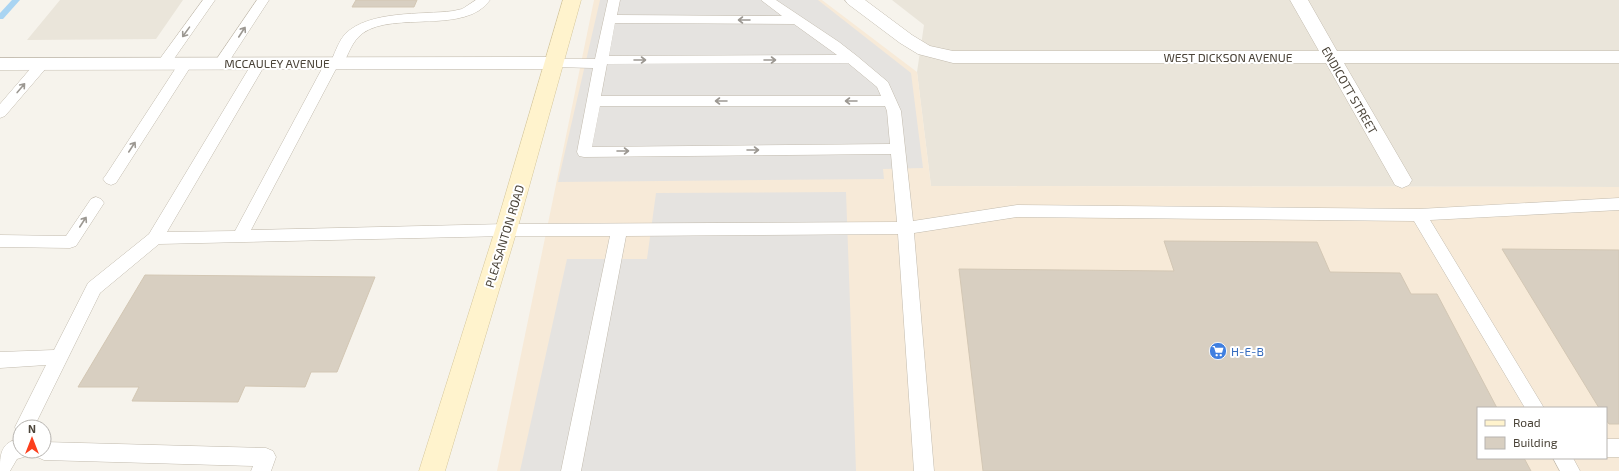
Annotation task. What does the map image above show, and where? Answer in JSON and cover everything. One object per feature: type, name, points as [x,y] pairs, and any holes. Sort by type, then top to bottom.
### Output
[{"type":"main road","name":"PLEASANTON ROAD","points":[[432,471],[506,230],[572,0]]},
{"type":"street","name":"WEST DICKSON AVENUE","points":[[854,0],[906,39],[924,50],[953,56],[1619,57]]},
{"type":"street","name":"ENDICOTT STREET","points":[[1299,0],[1402,180]]},
{"type":"street","name":"MCCAULEY AVENUE","points":[[0,64],[555,63]]},
{"type":"lane","points":[[164,63],[209,0]]},
{"type":"lane","points":[[221,63],[263,0]]},
{"type":"lane","points":[[240,238],[349,38],[365,26],[383,21],[443,17],[466,12],[484,0]]},
{"type":"lane","points":[[614,0],[600,63],[584,152],[898,149]]},
{"type":"lane","points":[[767,0],[834,45],[883,85],[894,111],[906,228],[924,471]]},
{"type":"lane","points":[[610,19],[797,20]]},
{"type":"lane","points":[[555,63],[852,59]]},
{"type":"lane","points":[[111,179],[186,63]]},
{"type":"lane","points":[[28,419],[94,288],[155,238],[259,63]]},
{"type":"lane","points":[[0,113],[42,64]]},
{"type":"lane","points":[[593,102],[890,101]]},
{"type":"lane","points":[[0,241],[70,242],[96,203]]},
{"type":"lane","points":[[155,238],[240,238],[506,230],[906,228],[1017,211],[1419,215],[1619,204]]},
{"type":"lane","points":[[1419,215],[1534,407]]},
{"type":"lane","points":[[571,471],[619,230]]},
{"type":"lane","points":[[0,360],[59,357]]},
{"type":"lane","points":[[0,469],[12,448]]},
{"type":"lane","points":[[1607,448],[1619,448]]},
{"type":"lane","points":[[52,451],[266,457],[261,471]]},
{"type":"lane","points":[[1564,459],[1570,471]]},
{"type":"shaded area","points":[[60,0],[183,0],[156,39],[27,40]]},
{"type":"shaded area","points":[[594,0],[822,0],[917,72],[931,186],[1619,187],[1619,471],[497,471]]},
{"type":"shaded area","points":[[600,0],[818,0],[911,73],[923,168],[883,169],[884,179],[558,182]]},
{"type":"shaded area","points":[[892,0],[1619,0],[1619,187],[931,186],[917,72],[924,25]]},
{"type":"shaded area","points":[[846,192],[856,471],[520,471],[567,259],[647,259],[656,193]]},
{"type":"building","points":[[356,0],[417,0],[414,7],[352,7]]},
{"type":"building","name":"H-E-B","points":[[1164,241],[1317,242],[1330,272],[1400,273],[1411,294],[1437,294],[1496,407],[1477,407],[1477,459],[1525,459],[1531,471],[983,471],[959,269],[1174,271]]},
{"type":"building","points":[[1502,249],[1619,250],[1619,424],[1609,424],[1607,421],[1607,407],[1598,407]]},
{"type":"building","points":[[145,275],[375,277],[337,372],[311,372],[305,387],[245,386],[238,402],[132,401],[139,387],[78,387]]},
{"type":"waterway","points":[[0,17],[16,0]]},
{"type":"place","name":"H-E-B","points":[[1218,351]]}]
